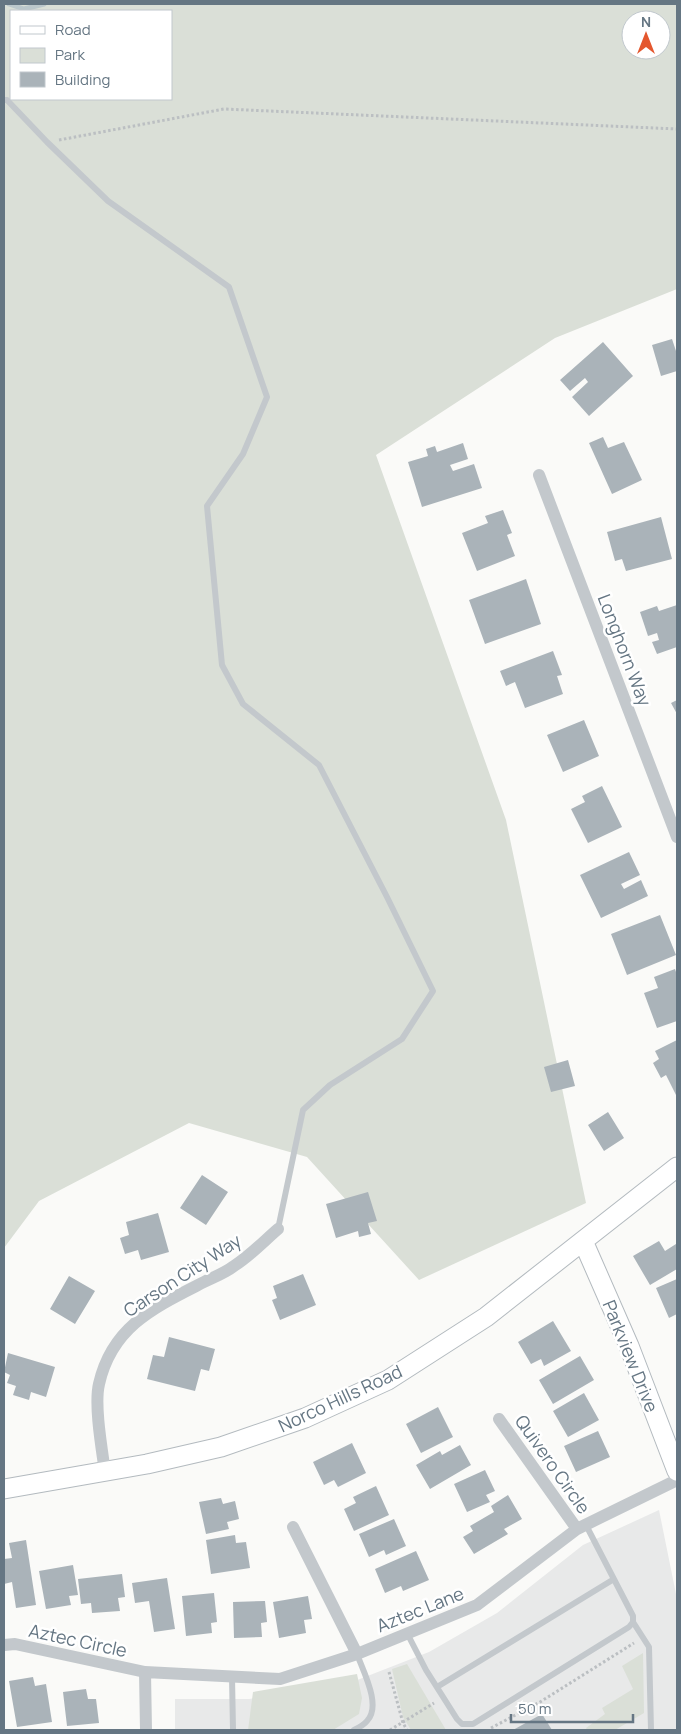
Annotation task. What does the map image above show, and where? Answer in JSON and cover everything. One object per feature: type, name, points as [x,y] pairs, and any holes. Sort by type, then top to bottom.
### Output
[{"type":"street","name":"Longhorn Way","points":[[539,475],[676,831]]},
{"type":"street","name":"Norco Hills Road","points":[[4,1489],[147,1464],[221,1447],[304,1418],[388,1380],[486,1316],[677,1167]]},
{"type":"street","name":"Carson City Way","points":[[105,1472],[98,1410],[98,1386],[107,1359],[121,1336],[142,1317],[234,1267],[278,1229]]},
{"type":"street","name":"Parkview Drive","points":[[583,1241],[628,1346],[677,1472]]},
{"type":"street","name":"Quivero Circle","points":[[499,1419],[582,1527]]},
{"type":"street","name":"Aztec Lane","points":[[146,1672],[280,1679],[357,1654],[477,1604],[582,1527],[677,1480]]},
{"type":"street","points":[[293,1527],[357,1654]]},
{"type":"street","name":"Aztec Circle","points":[[4,1646],[15,1644],[146,1672]]},
{"type":"street","points":[[146,1672],[146,1730]]},
{"type":"lane","points":[[4,100],[108,201],[229,287],[266,397],[243,454],[207,506],[222,665],[243,704],[319,765],[433,991],[402,1039],[330,1085],[303,1110],[278,1229]]},
{"type":"lane","points":[[582,1527],[614,1578],[633,1616],[633,1622],[649,1647],[650,1730]]},
{"type":"lane","points":[[437,1688],[614,1578]]},
{"type":"lane","points":[[407,1633],[457,1720],[462,1724],[473,1724],[619,1633],[633,1622]]},
{"type":"lane","points":[[354,1730],[368,1721],[373,1711],[373,1699],[357,1654]]},
{"type":"lane","points":[[232,1677],[232,1730]]},
{"type":"path","points":[[46,142],[224,109],[677,129]]},
{"type":"path","points":[[486,1730],[540,1702],[637,1642]]},
{"type":"path","points":[[389,1672],[403,1723],[407,1730]]},
{"type":"path","points":[[390,1730],[443,1697]]},
{"type":"shaded area","points":[[659,1510],[677,1599],[677,1730],[175,1730],[175,1699],[249,1699],[342,1686],[429,1652],[497,1613],[583,1545]]},
{"type":"green space","points":[[4,4],[677,4],[677,289],[555,338],[376,455],[506,820],[586,1203],[419,1280],[307,1157],[189,1123],[39,1201],[4,1248]]},
{"type":"green space","points":[[643,1653],[644,1713],[615,1730],[587,1730],[586,1728],[605,1714],[602,1708],[633,1689],[622,1666]]},
{"type":"green space","points":[[407,1664],[446,1730],[411,1730],[403,1717],[392,1669]]},
{"type":"green space","points":[[357,1674],[362,1698],[359,1714],[333,1730],[248,1730],[253,1692]]},
{"type":"building","points":[[672,339],[677,354],[677,371],[661,376],[652,345]]},
{"type":"building","points":[[603,342],[633,376],[589,416],[572,397],[588,382],[585,378],[570,391],[560,380]]},
{"type":"building","points":[[603,437],[608,448],[624,442],[642,480],[612,494],[589,443]]},
{"type":"building","points":[[463,443],[468,459],[450,465],[453,471],[474,464],[482,488],[422,507],[408,462],[428,456],[426,449],[435,446],[437,452]]},
{"type":"building","points":[[503,510],[512,533],[507,535],[515,556],[477,571],[462,533],[488,523],[485,516]]},
{"type":"building","points":[[661,517],[672,559],[626,571],[622,559],[615,561],[607,532]]},
{"type":"building","points":[[526,579],[541,624],[485,644],[469,600]]},
{"type":"building","points":[[677,605],[677,647],[657,654],[652,642],[659,640],[657,633],[648,636],[640,612],[657,606],[659,611]]},
{"type":"building","points":[[553,651],[562,675],[557,676],[563,694],[525,708],[515,682],[506,686],[500,671]]},
{"type":"building","points":[[677,700],[677,714],[671,703]]},
{"type":"building","points":[[584,720],[599,756],[563,772],[547,735]]},
{"type":"building","points":[[602,786],[622,827],[588,843],[571,809],[585,802],[582,796]]},
{"type":"building","points":[[629,852],[640,875],[621,884],[624,889],[641,880],[648,896],[601,918],[580,875]]},
{"type":"building","points":[[660,915],[676,955],[627,975],[611,934]]},
{"type":"building","points":[[675,969],[677,975],[677,1021],[657,1028],[644,993],[658,988],[654,977]]},
{"type":"building","points":[[677,1040],[677,1097],[666,1075],[661,1078],[653,1063],[659,1059],[655,1051]]},
{"type":"building","points":[[568,1060],[575,1086],[551,1092],[544,1067]]},
{"type":"building","points":[[608,1112],[624,1138],[604,1151],[588,1125]]},
{"type":"building","points":[[202,1175],[228,1192],[206,1225],[180,1208]]},
{"type":"building","points":[[368,1192],[377,1221],[368,1223],[371,1234],[359,1237],[358,1231],[336,1238],[326,1204]]},
{"type":"building","points":[[158,1213],[169,1252],[141,1260],[138,1250],[125,1254],[120,1238],[129,1235],[126,1222]]},
{"type":"building","points":[[659,1241],[665,1251],[676,1244],[677,1269],[650,1285],[633,1256]]},
{"type":"building","points":[[303,1274],[316,1305],[280,1320],[272,1300],[277,1298],[273,1286]]},
{"type":"building","points":[[69,1276],[95,1291],[75,1324],[50,1309]]},
{"type":"building","points":[[677,1279],[677,1314],[669,1318],[656,1288]]},
{"type":"building","points":[[553,1321],[571,1351],[544,1366],[541,1359],[531,1364],[518,1342]]},
{"type":"building","points":[[169,1337],[215,1349],[209,1371],[201,1369],[195,1391],[147,1379],[153,1355],[164,1357]]},
{"type":"building","points":[[8,1353],[55,1367],[46,1397],[31,1392],[29,1400],[13,1395],[16,1386],[7,1383],[10,1375],[4,1372]]},
{"type":"building","points":[[580,1356],[594,1380],[553,1404],[539,1380]]},
{"type":"building","points":[[584,1393],[599,1420],[568,1437],[553,1411]]},
{"type":"building","points":[[438,1407],[453,1437],[421,1453],[406,1424]]},
{"type":"building","points":[[598,1431],[610,1457],[576,1472],[564,1446]]},
{"type":"building","points":[[352,1443],[366,1473],[338,1487],[334,1480],[324,1485],[313,1462]]},
{"type":"building","points":[[460,1445],[471,1465],[430,1489],[416,1465],[440,1451],[442,1455]]},
{"type":"building","points":[[485,1470],[495,1491],[486,1495],[490,1502],[467,1512],[454,1484]]},
{"type":"building","points":[[376,1486],[389,1515],[354,1531],[344,1509],[356,1503],[353,1497]]},
{"type":"building","points":[[508,1495],[522,1519],[504,1529],[508,1534],[474,1554],[463,1537],[473,1531],[470,1526],[494,1512],[491,1506]]},
{"type":"building","points":[[221,1498],[223,1504],[235,1501],[239,1519],[227,1522],[229,1529],[206,1534],[199,1502]]},
{"type":"building","points":[[394,1519],[406,1546],[386,1555],[384,1550],[369,1557],[359,1534]]},
{"type":"building","points":[[235,1535],[236,1543],[246,1542],[250,1568],[211,1574],[206,1540]]},
{"type":"building","points":[[26,1540],[36,1605],[16,1608],[12,1582],[4,1584],[4,1559],[12,1558],[9,1543]]},
{"type":"building","points":[[416,1551],[429,1580],[403,1591],[401,1586],[385,1593],[375,1569]]},
{"type":"building","points":[[73,1565],[78,1595],[69,1596],[71,1605],[46,1609],[39,1571]]},
{"type":"building","points":[[122,1574],[125,1597],[118,1598],[120,1611],[92,1613],[91,1603],[81,1604],[78,1579]]},
{"type":"building","points":[[167,1578],[175,1629],[154,1632],[149,1601],[135,1603],[132,1583]]},
{"type":"building","points":[[214,1593],[217,1622],[211,1623],[212,1633],[186,1636],[182,1596]]},
{"type":"building","points":[[308,1596],[312,1619],[304,1620],[306,1633],[279,1638],[273,1602]]},
{"type":"building","points":[[265,1601],[267,1622],[261,1623],[262,1637],[234,1638],[233,1602]]},
{"type":"building","points":[[33,1677],[35,1686],[46,1684],[52,1722],[17,1727],[9,1681]]},
{"type":"building","points":[[86,1689],[88,1699],[96,1699],[99,1723],[67,1726],[63,1692]]},
{"type":"building","points":[[542,1714],[552,1730],[513,1730]]},
{"type":"waterway","points":[[9,4],[24,9],[44,4]]}]
